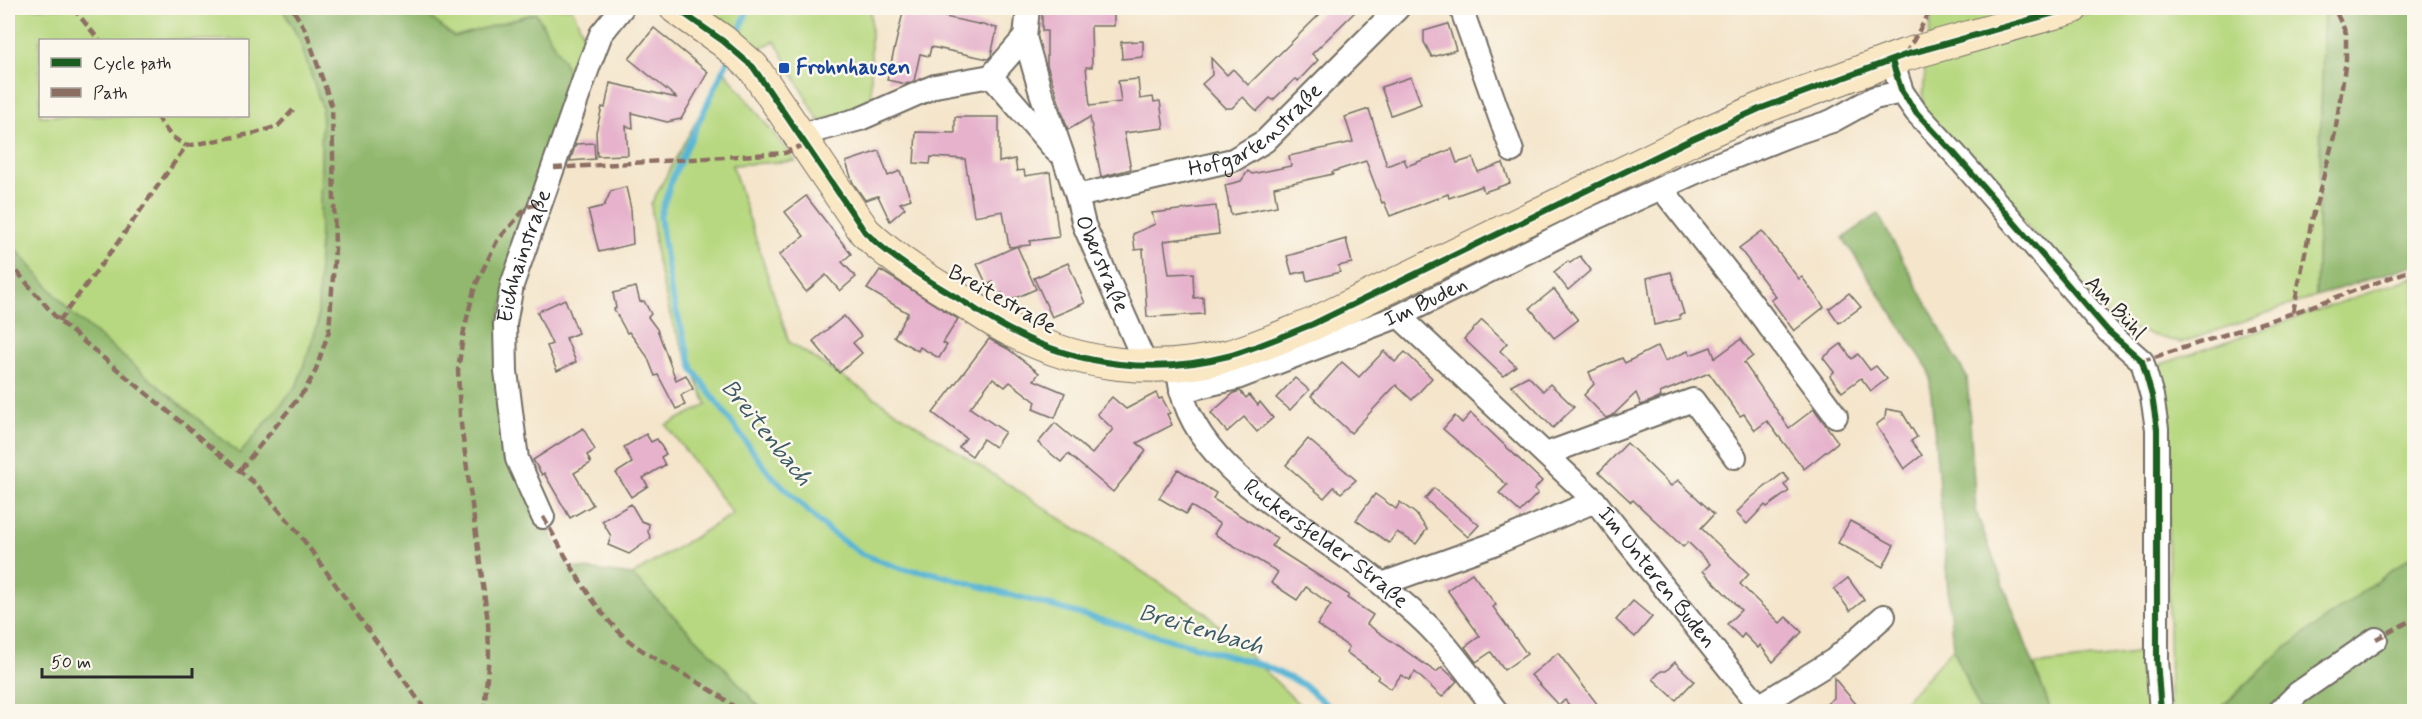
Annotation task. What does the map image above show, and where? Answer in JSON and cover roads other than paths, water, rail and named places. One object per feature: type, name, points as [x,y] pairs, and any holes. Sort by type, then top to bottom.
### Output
[{"type":"street","name":"Eichhainstraße","points":[[543,517],[517,459],[506,371],[505,324],[512,285],[589,65],[601,34],[622,8]]},
{"type":"street","name":"Breitestraße","points":[[676,8],[753,67],[866,232],[886,253],[913,272],[1014,333],[1042,345],[1076,357],[1114,364],[1146,365],[1179,377],[1313,324],[1690,140],[1759,110],[1892,61],[2072,8]]},
{"type":"street","points":[[799,135],[860,119],[935,86],[991,76],[1025,37],[1028,8]]},
{"type":"street","name":"Hofgartenstraße","points":[[1077,196],[1233,160],[1265,141],[1398,8]]},
{"type":"street","points":[[1461,8],[1512,151]]},
{"type":"street","name":"Oberstraße","points":[[1025,37],[1040,90],[1077,196],[1084,225],[1146,365]]},
{"type":"street","name":"Am Bühl","points":[[1892,61],[1902,92],[1916,112],[2108,331],[2142,362],[2152,396],[2157,429],[2157,660],[2161,711]]},
{"type":"street","name":"Oberstraße","points":[[991,76],[1063,159]]},
{"type":"street","name":"Im Buden","points":[[1179,377],[1237,378],[1399,316],[1589,221],[1704,168],[1790,135],[1832,122],[1874,98],[1902,92]]},
{"type":"street","points":[[1662,189],[1748,298],[1836,416]]},
{"type":"street","name":"Im Unteren Buden","points":[[1399,316],[1595,501],[1755,709],[1834,660],[1884,616]]},
{"type":"street","name":"Ruckersfelder Straße","points":[[1179,377],[1198,430],[1220,459],[1246,483],[1382,584],[1435,633],[1497,711]]},
{"type":"street","points":[[1546,454],[1694,400],[1735,457]]},
{"type":"street","points":[[1382,584],[1491,545],[1595,501]]},
{"type":"street","points":[[2279,711],[2298,693],[2376,639]]},
{"type":"waterway","name":"Breitenbach","points":[[736,41],[748,8]]},
{"type":"waterway","name":"Breitenbach","points":[[729,58],[672,179],[660,216],[671,292],[693,370],[769,473],[828,530],[862,554],[902,569],[933,573],[1265,666],[1304,685],[1335,712]]},
{"type":"place","name":"Frohnhausen","points":[[784,68]]}]
